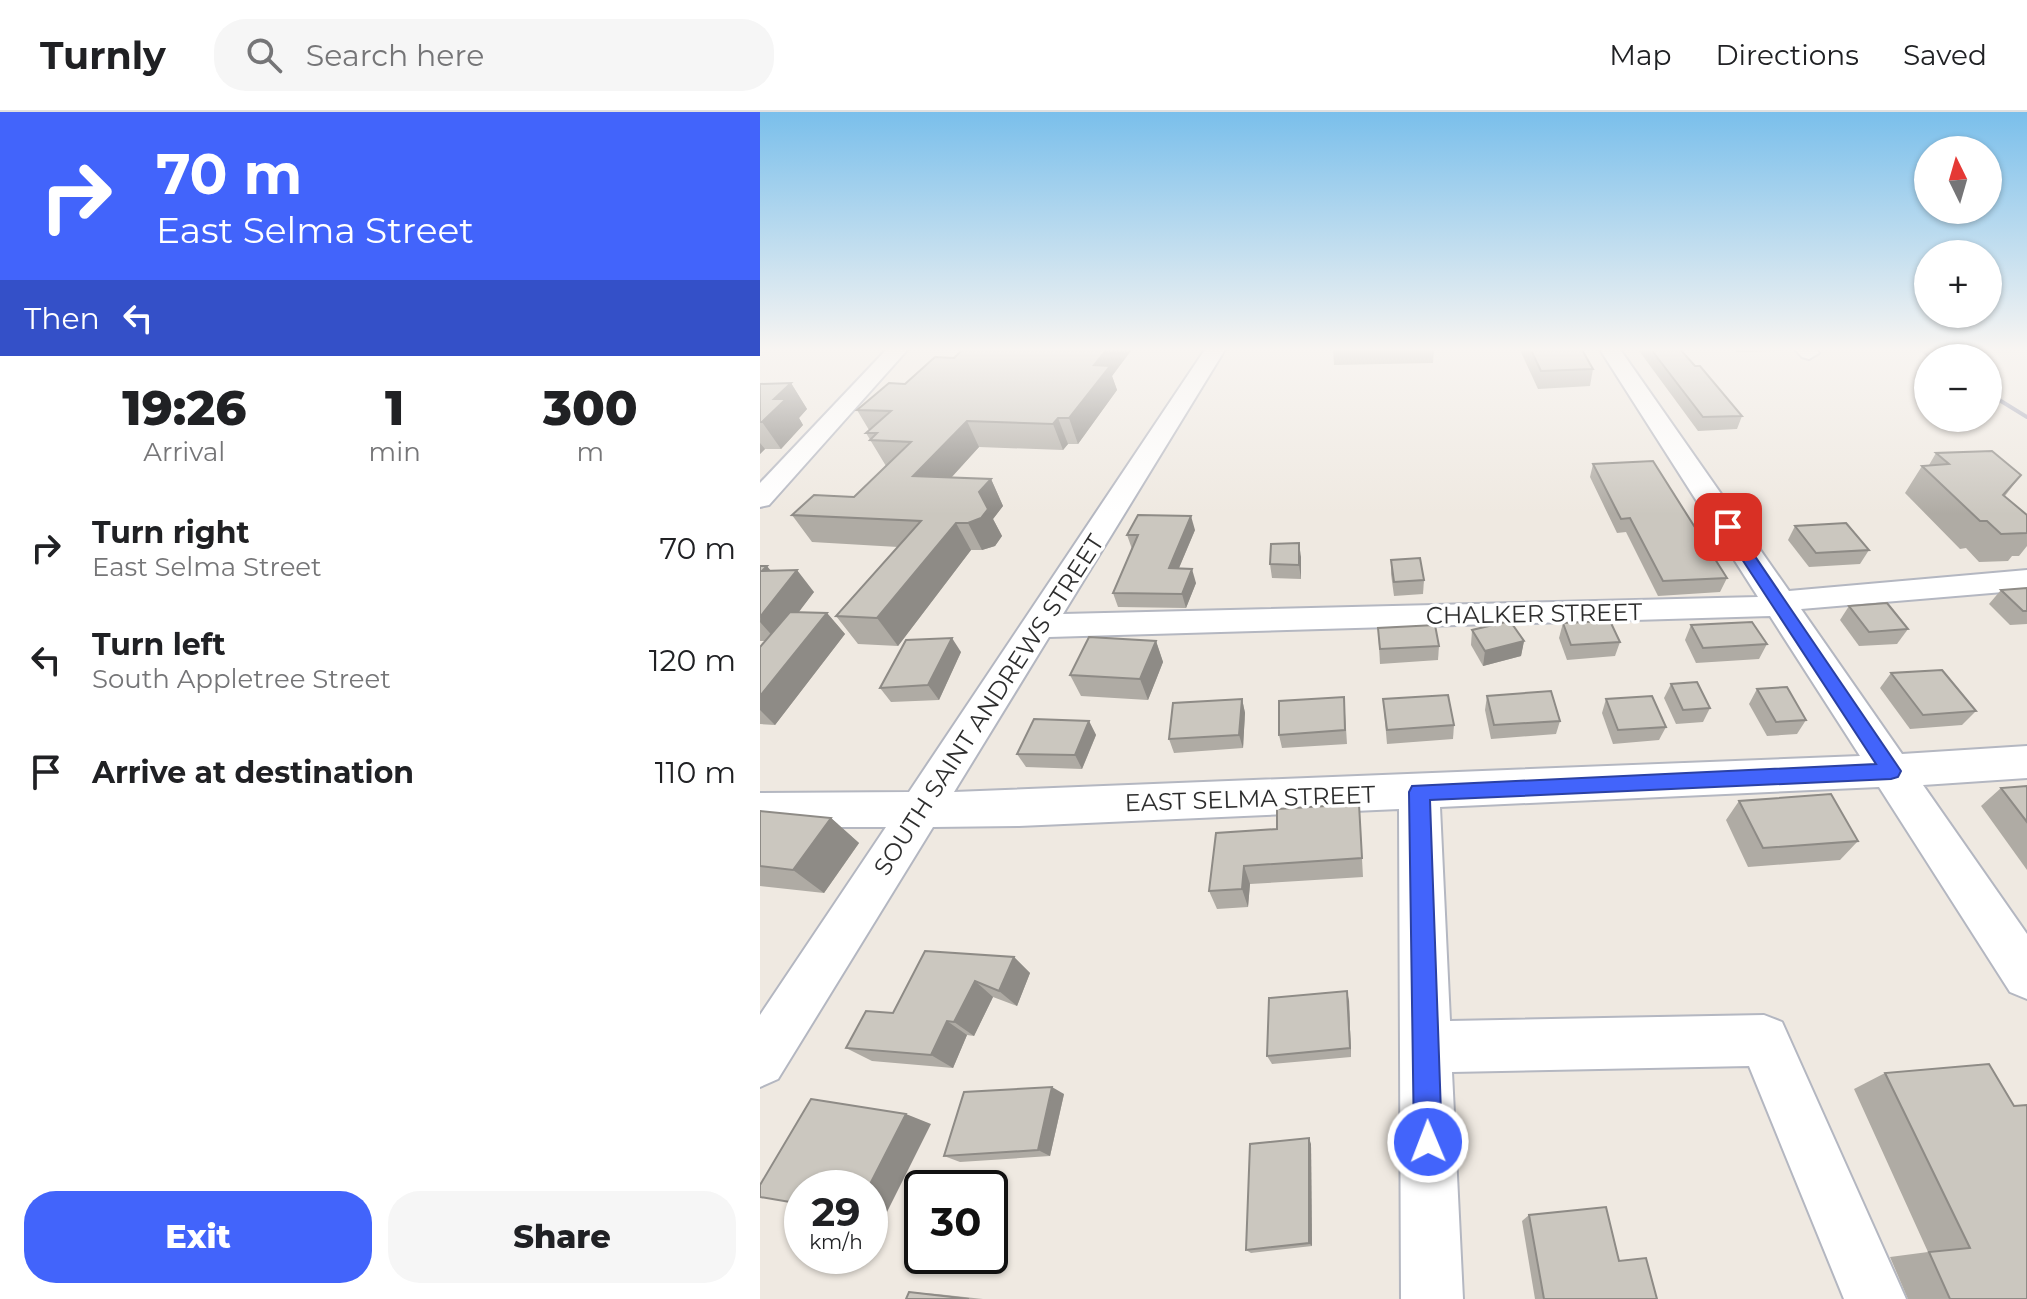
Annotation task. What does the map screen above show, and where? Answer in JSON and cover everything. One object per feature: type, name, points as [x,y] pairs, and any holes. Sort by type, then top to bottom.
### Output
[{"type":"street","points":[[760,499],[848,403]]},
{"type":"street","name":"SOUTH SAINT ANDREWS STREET","points":[[760,1061],[1181,403]]},
{"type":"street","points":[[1646,403],[2027,975]]},
{"type":"street","name":"CHALKER STREET","points":[[1040,626],[1759,608],[2027,580]]},
{"type":"street","name":"EAST SELMA STREET","points":[[760,810],[1019,809],[1891,771],[2027,762]]},
{"type":"street","points":[[1419,792],[1432,1299]]},
{"type":"street","points":[[1426,1047],[1764,1040],[1875,1299]]},
{"type":"building","points":[[760,403],[781,403],[762,422]]},
{"type":"building","points":[[865,403],[1081,403],[1069,418],[1058,418],[1053,424],[967,421],[913,476],[991,479],[979,492],[988,509],[981,518],[956,523],[877,618],[836,616],[921,521],[792,515],[814,495],[854,497],[911,442],[870,440],[877,433],[866,433],[891,411],[857,410]]},
{"type":"building","points":[[1693,403],[1731,403],[1742,416],[1703,417]]},
{"type":"building","points":[[1992,451],[2021,475],[2003,495],[2027,515],[2027,533],[2001,534],[1987,521],[1980,521],[1922,466],[1949,464],[1936,453]]},
{"type":"building","points":[[1653,461],[1727,578],[1663,581],[1630,518],[1621,519],[1593,464]]},
{"type":"building","points":[[1138,515],[1191,516],[1169,568],[1192,569],[1182,594],[1113,593],[1138,535],[1127,535]]},
{"type":"building","points":[[1846,523],[1869,550],[1816,553],[1795,526]]},
{"type":"building","points":[[1299,543],[1299,565],[1270,564],[1271,544]]},
{"type":"building","points":[[1420,558],[1424,580],[1394,582],[1391,560]]},
{"type":"building","points":[[760,566],[767,566],[762,571],[797,570],[760,617]]},
{"type":"building","points":[[2027,588],[2027,611],[2023,611],[2001,590]]},
{"type":"building","points":[[1887,603],[1908,629],[1869,632],[1849,606]]},
{"type":"building","points":[[790,612],[827,613],[760,696],[760,647]]},
{"type":"building","points":[[1510,621],[1524,641],[1485,651],[1472,630]]},
{"type":"building","points":[[1610,621],[1620,642],[1571,645],[1563,623]]},
{"type":"building","points":[[1752,622],[1767,644],[1703,648],[1691,625]]},
{"type":"building","points":[[1435,625],[1439,646],[1380,649],[1378,628]]},
{"type":"building","points":[[1089,637],[1156,641],[1140,679],[1070,675]]},
{"type":"building","points":[[952,638],[928,685],[880,688],[906,640]]},
{"type":"building","points":[[1942,670],[1976,711],[1923,715],[1891,673]]},
{"type":"building","points":[[1697,682],[1710,708],[1683,710],[1671,684]]},
{"type":"building","points":[[1787,687],[1806,720],[1776,722],[1757,689]]},
{"type":"building","points":[[1551,691],[1560,721],[1494,725],[1487,696]]},
{"type":"building","points":[[1448,695],[1454,725],[1387,730],[1383,699]]},
{"type":"building","points":[[1652,696],[1666,727],[1618,730],[1606,699]]},
{"type":"building","points":[[1344,697],[1345,730],[1279,735],[1279,701]]},
{"type":"building","points":[[1242,699],[1239,735],[1169,739],[1173,703]]},
{"type":"building","points":[[1034,719],[1089,721],[1075,755],[1017,754]]},
{"type":"building","points":[[2027,786],[2027,822],[2001,788]]},
{"type":"building","points":[[1831,794],[1858,841],[1763,848],[1739,801]]},
{"type":"building","points":[[1359,804],[1362,858],[1244,866],[1242,889],[1209,891],[1216,833],[1277,829],[1277,809]]},
{"type":"building","points":[[760,811],[831,818],[793,870],[760,866]]},
{"type":"building","points":[[925,951],[1014,957],[999,991],[975,981],[954,1022],[947,1021],[931,1055],[846,1048],[866,1011],[893,1013]]},
{"type":"building","points":[[1347,991],[1350,1048],[1267,1056],[1269,998]]},
{"type":"building","points":[[1989,1064],[2014,1106],[2027,1105],[2027,1299],[1950,1299],[1929,1252],[1970,1248],[1885,1073]]},
{"type":"building","points":[[1052,1087],[1038,1150],[944,1156],[964,1092]]},
{"type":"building","points":[[811,1099],[906,1114],[877,1170],[784,1170],[784,1201],[760,1197],[760,1185]]},
{"type":"building","points":[[1309,1138],[1309,1243],[1246,1250],[1250,1144]]},
{"type":"building","points":[[1606,1207],[1619,1261],[1646,1258],[1657,1299],[1544,1299],[1529,1215]]},
{"type":"building","points":[[909,1292],[969,1299],[906,1299]]},
{"type":"railway","points":[[2005,403],[2027,417]]},
{"type":"route","points":[[1428,1142],[1419,792],[1891,771],[1728,527]]}]
